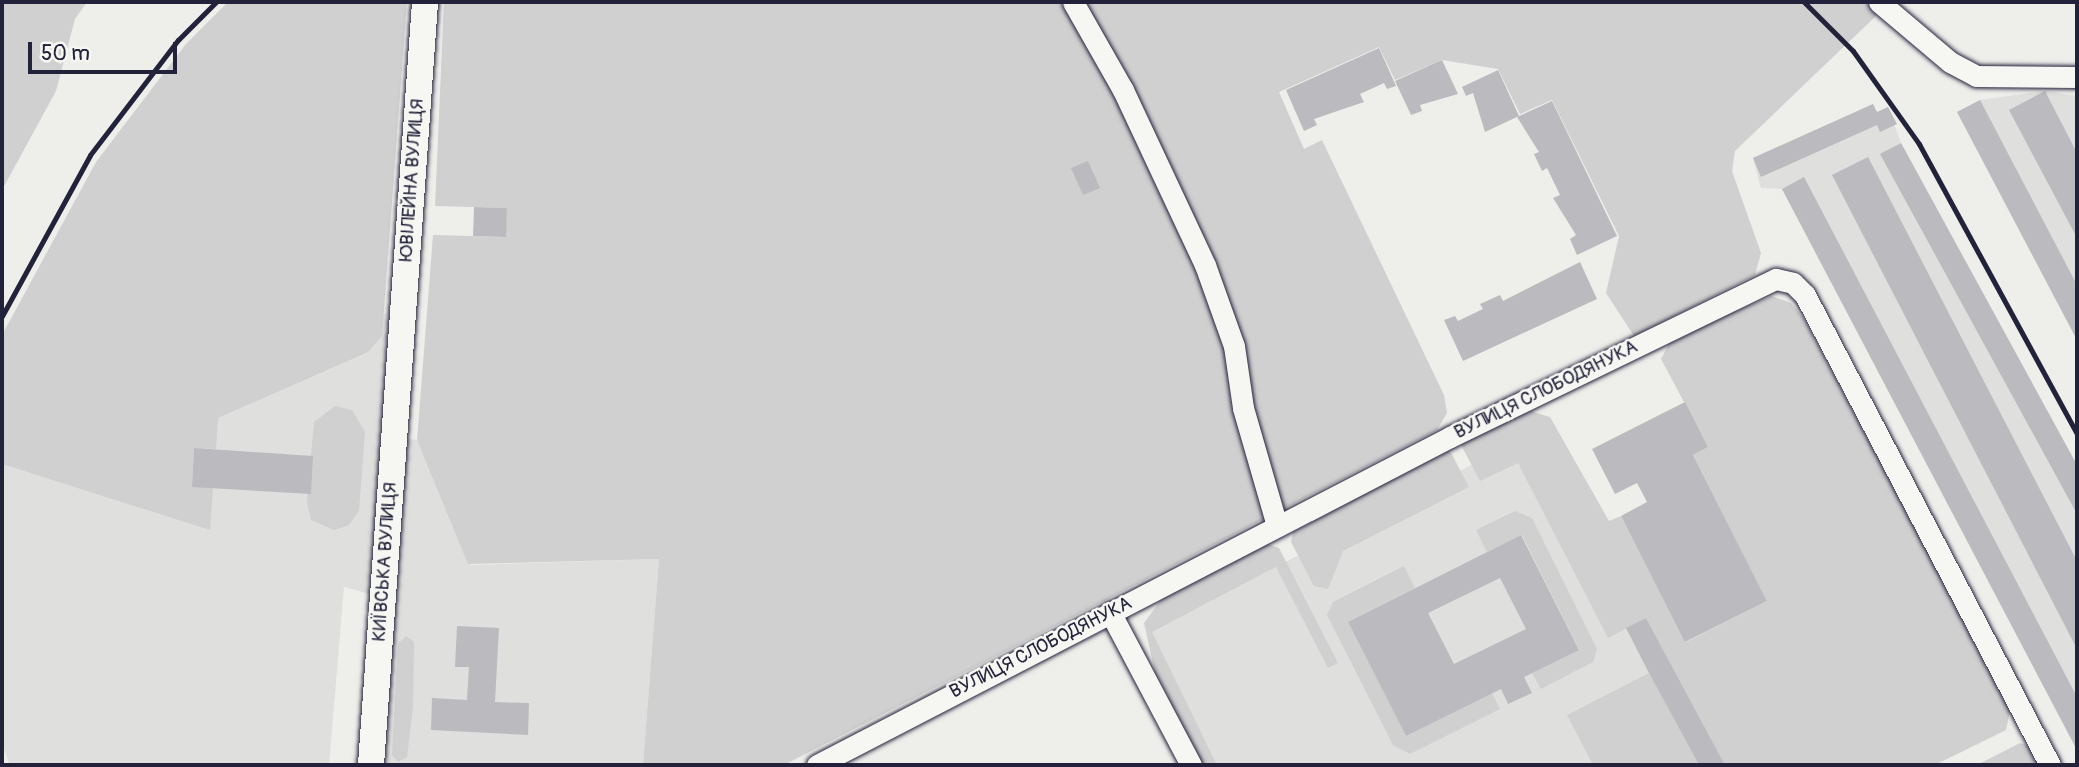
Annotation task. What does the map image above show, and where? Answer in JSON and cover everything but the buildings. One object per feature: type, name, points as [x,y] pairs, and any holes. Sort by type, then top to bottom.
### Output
[{"type":"main road","name":"ЮВІЛЕЙНА ВУЛИЦЯ","points":[[399,359],[425,2]]},
{"type":"main road","name":"КИЇВСЬКА ВУЛИЦЯ","points":[[371,765],[399,359]]},
{"type":"street","points":[[1073,2],[1123,90],[1205,265],[1234,346],[1243,408],[1277,526]]},
{"type":"street","points":[[1879,2],[1903,10],[1950,62],[1976,76],[2077,77]]},
{"type":"street","name":"ВУЛИЦЯ СЛОБОДЯНУКА","points":[[817,765],[1277,526],[1768,282],[1785,280],[1805,295],[2050,765]]},
{"type":"street","points":[[1110,612],[1191,765]]},
{"type":"shaded area","points":[[2,2],[87,2],[75,19],[56,91],[2,190]]},
{"type":"shaded area","points":[[228,2],[407,2],[382,336],[368,352],[218,418],[216,449],[194,448],[192,486],[213,488],[210,530],[2,464],[2,335],[96,162],[186,44]]},
{"type":"shaded area","points":[[444,2],[1869,2],[1878,14],[1735,151],[1732,171],[1761,253],[1755,275],[1634,336],[1606,293],[1619,236],[1552,100],[1520,114],[1498,69],[1442,60],[1395,80],[1379,47],[1279,92],[1304,149],[1322,140],[1444,395],[1447,413],[1437,430],[784,765],[643,765],[659,559],[468,564],[417,440],[433,235],[505,237],[507,208],[435,206]]},
{"type":"shaded area","points":[[2045,91],[2077,96],[2077,340],[1957,112],[1980,100]]},
{"type":"shaded area","points":[[1873,104],[1877,112],[1888,107],[1901,143],[2077,465],[2077,750],[1782,189],[1761,188],[1753,158]]},
{"type":"shaded area","points":[[1772,296],[1791,303],[1804,319],[2011,706],[2006,730],[1935,765],[1725,765],[1646,618],[1608,638],[1518,463],[1480,481],[1460,443],[1527,410],[1550,417],[1609,521],[1621,516],[1686,642],[1767,601],[1693,455],[1708,447],[1661,359],[1672,338]]},
{"type":"shaded area","points":[[391,310],[370,594],[344,587],[329,765],[10,765],[2,744],[2,464],[83,489]]},
{"type":"shaded area","points":[[335,406],[352,410],[365,432],[359,511],[349,525],[334,530],[311,520],[307,502],[314,422]]},
{"type":"shaded area","points":[[1544,427],[1725,765],[1217,765],[1151,632]]},
{"type":"shaded area","points":[[401,438],[417,440],[471,565],[659,559],[643,765],[380,765]]},
{"type":"shaded area","points":[[1449,449],[1469,487],[1343,551],[1328,589],[1314,586],[1291,542],[1293,532]]},
{"type":"shaded area","points":[[1515,511],[1532,518],[1597,649],[1593,662],[1541,689],[1532,673],[1579,649],[1522,535],[1487,552],[1476,530]]},
{"type":"shaded area","points":[[1268,544],[1279,548],[1338,663],[1328,668],[1276,567],[1152,632],[1217,765],[1203,765],[1155,672],[1144,623],[1163,597]]},
{"type":"shaded area","points":[[1404,566],[1415,588],[1348,622],[1406,736],[1492,693],[1500,709],[1410,754],[1393,745],[1327,615],[1333,602]]},
{"type":"shaded area","points":[[406,636],[414,642],[413,707],[407,757],[398,762],[392,755],[398,644]]},
{"type":"shaded area","points":[[1649,673],[1699,765],[1593,765],[1567,715]]},
{"type":"shaded area","points":[[2020,743],[2029,746],[2040,765],[1977,765]]},
{"type":"railway","points":[[2,316],[90,155],[178,40],[216,2]]},
{"type":"railway","points":[[1804,2],[1853,51],[1919,144],[2077,434]]}]
